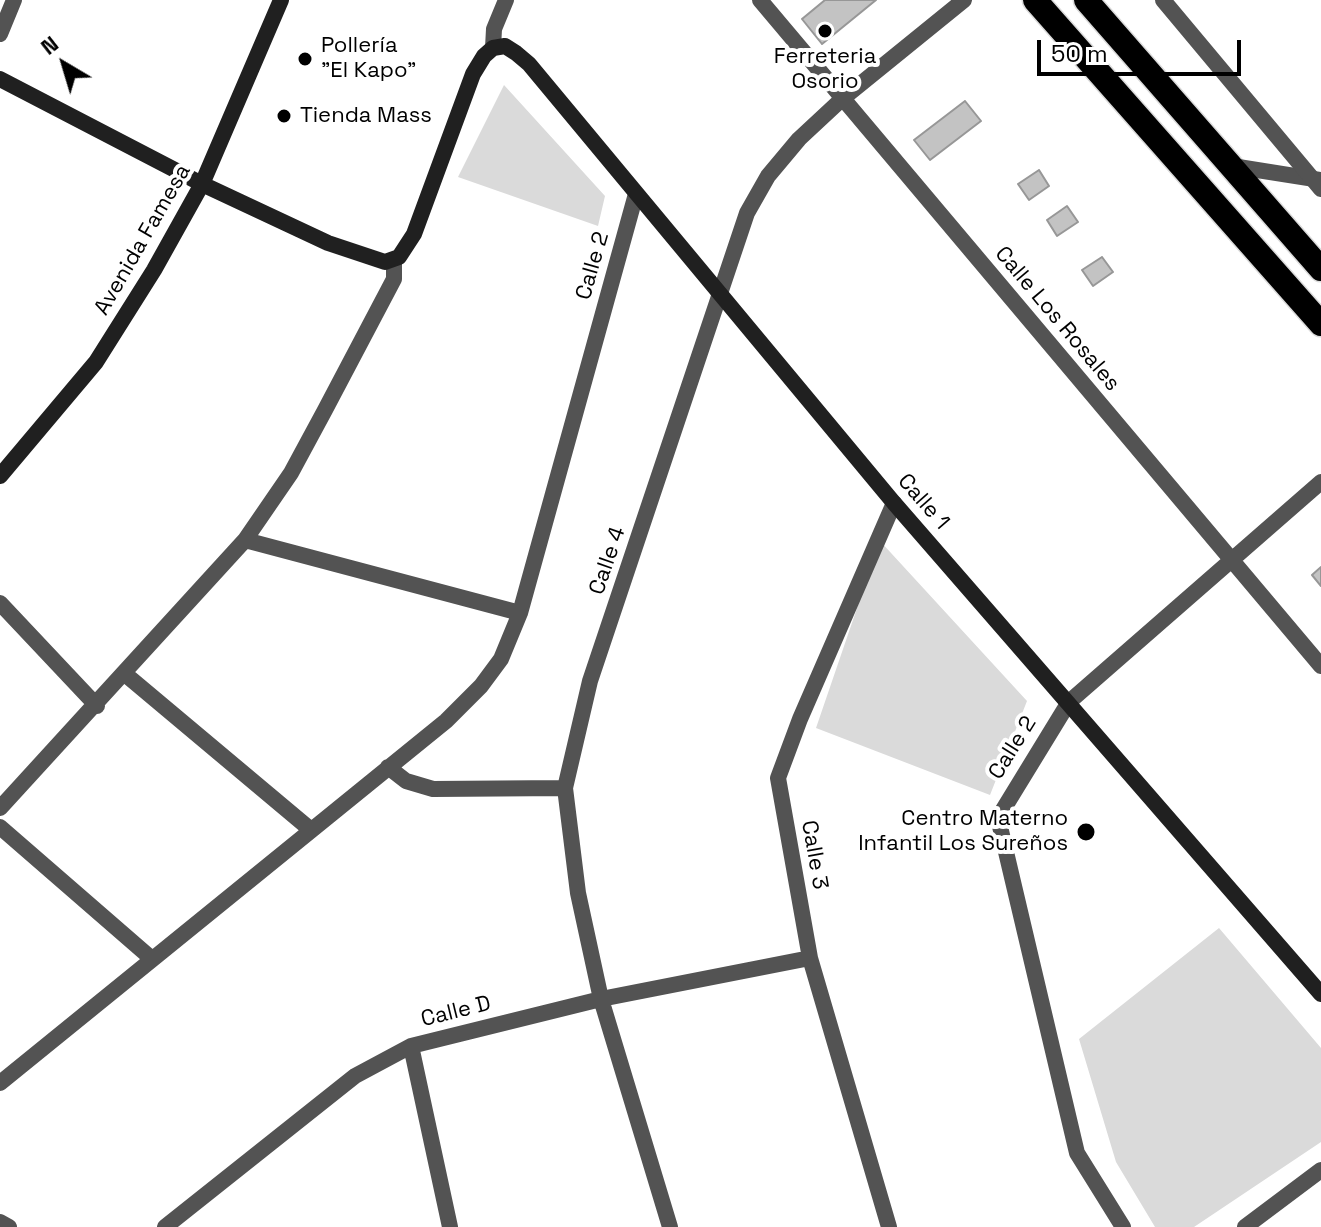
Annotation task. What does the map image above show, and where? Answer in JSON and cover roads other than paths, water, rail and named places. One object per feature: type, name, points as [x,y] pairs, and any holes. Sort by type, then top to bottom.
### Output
[{"type":"highway","points":[[1035,0],[1321,324]]},
{"type":"highway","points":[[1086,0],[1321,269]]},
{"type":"street","points":[[0,34],[14,0]]},
{"type":"street","name":"Avenida Famesa","points":[[0,476],[96,362],[154,270],[202,184],[281,0]]},
{"type":"street","points":[[0,808],[97,706],[245,540],[291,473],[394,279],[394,260],[414,234],[473,74],[493,48],[494,29],[506,0]]},
{"type":"street","name":"Calle Los Rosales","points":[[760,0],[1321,666]]},
{"type":"street","name":"Calle 4","points":[[670,1227],[601,999],[578,893],[565,788],[590,681],[747,213],[768,176],[799,139],[842,99],[964,0]]},
{"type":"street","points":[[1163,0],[1318,183]]},
{"type":"street","name":"Calle 1","points":[[493,48],[505,46],[529,64],[894,503],[1321,994]]},
{"type":"street","points":[[0,79],[202,184],[328,243],[377,262],[394,260]]},
{"type":"street","points":[[1231,166],[1318,183]]},
{"type":"street","name":"Calle 2","points":[[2,1077],[446,721],[481,686],[501,659],[520,613],[636,194]]},
{"type":"street","name":"Calle 2","points":[[1123,1227],[1077,1153],[998,818],[1069,702],[1321,482]]},
{"type":"street","name":"Calle 3","points":[[889,1227],[810,958],[778,778],[800,719],[894,503]]},
{"type":"street","points":[[245,540],[520,613]]},
{"type":"street","points":[[0,603],[97,706]]},
{"type":"street","points":[[125,674],[311,830]]},
{"type":"street","points":[[388,767],[406,781],[433,789],[565,788]]},
{"type":"street","points":[[0,827],[152,959]]},
{"type":"street","name":"Calle D","points":[[165,1227],[355,1076],[411,1046],[601,999],[810,958]]},
{"type":"street","points":[[411,1046],[450,1227]]},
{"type":"street","points":[[1245,1227],[1321,1170]]},
{"type":"street","points":[[0,1222],[9,1227]]},
{"type":"place","name":"Ferreteria Osorio","points":[[825,31]]},
{"type":"place","name":"Pollería \"El Kapo\"","points":[[305,59]]},
{"type":"place","name":"Tienda Mass","points":[[284,116]]},
{"type":"place","name":"Centro Materno Infantil Los Sureños","points":[[1086,832]]}]
